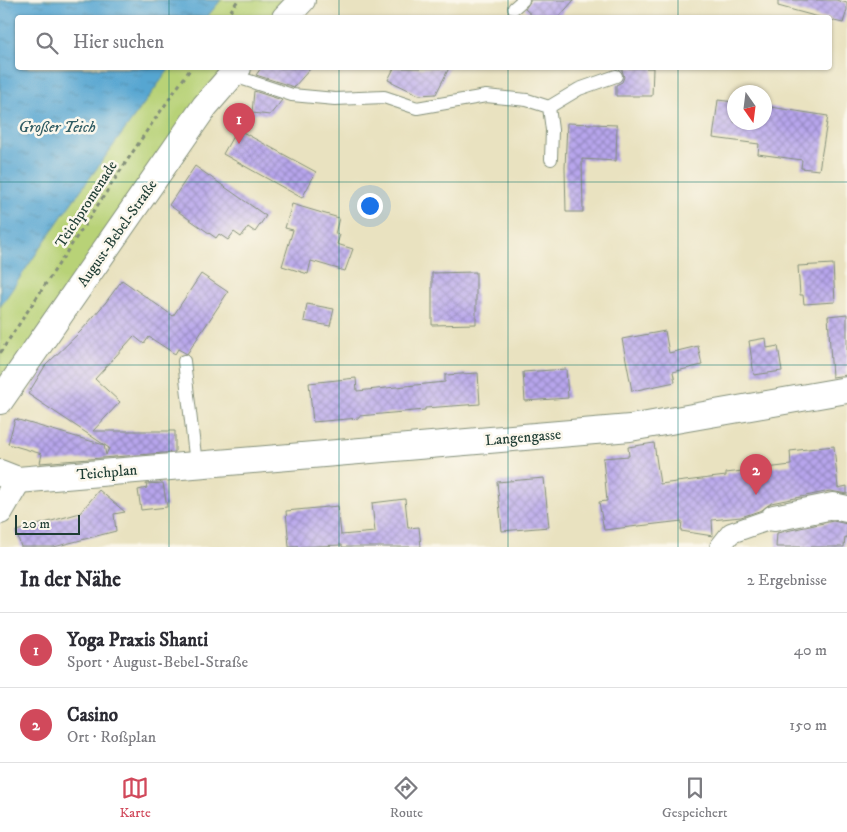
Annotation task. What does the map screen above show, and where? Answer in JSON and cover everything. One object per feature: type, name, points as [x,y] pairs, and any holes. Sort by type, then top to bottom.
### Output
[{"type":"street","points":[[288,15],[302,0]]},
{"type":"street","name":"August-Bebel-Straße","points":[[0,401],[205,106],[234,71]]},
{"type":"street","name":"Langengasse","points":[[196,464],[630,428],[847,390]]},
{"type":"street","name":"Teichplan","points":[[0,511],[9,476],[196,464]]},
{"type":"street","points":[[720,547],[730,533],[774,518],[833,506],[847,509]]},
{"type":"lane","points":[[234,71],[292,95],[335,99],[384,97],[417,108],[486,96],[527,100],[549,107],[579,88],[616,76]]},
{"type":"lane","points":[[549,107],[552,130],[551,159]]},
{"type":"lane","points":[[184,360],[196,464]]},
{"type":"path","points":[[228,15],[238,0]]},
{"type":"path","name":"Teichpromenade","points":[[0,353],[146,132],[190,70]]},
{"type":"green space","points":[[0,0],[286,0],[272,15],[15,15],[15,70],[224,70],[0,386]]},
{"type":"water","name":"Großer Teich","points":[[0,0],[221,0],[209,15],[15,15],[15,70],[169,70],[62,216],[0,307]]},
{"type":"building","points":[[531,0],[574,0],[561,15],[532,15],[525,9]]},
{"type":"building","points":[[778,0],[836,0],[847,3],[847,10],[843,23],[832,20],[832,15],[811,15],[778,6]]},
{"type":"building","points":[[260,70],[309,70],[294,87],[256,75]]},
{"type":"building","points":[[393,70],[448,70],[436,94],[419,95],[388,80]]},
{"type":"building","points":[[622,70],[653,70],[652,96],[616,96],[616,85],[622,82],[624,77]]},
{"type":"building","points":[[254,91],[282,100],[270,115],[252,113]]},
{"type":"building","points":[[718,100],[727,101],[727,130],[772,130],[772,107],[828,116],[819,170],[801,168],[802,160],[758,154],[759,144],[713,138]]},
{"type":"building","points":[[567,123],[617,125],[616,161],[582,159],[583,212],[566,212]]},
{"type":"building","points":[[237,129],[316,172],[302,198],[223,154]]},
{"type":"building","points":[[195,166],[266,216],[255,232],[248,227],[241,237],[234,232],[228,240],[219,234],[216,238],[169,205]]},
{"type":"building","points":[[292,204],[339,218],[335,234],[340,235],[337,244],[353,249],[345,271],[311,261],[308,274],[282,266],[293,230],[285,228]]},
{"type":"building","points":[[833,264],[835,302],[804,304],[803,295],[800,295],[798,266]]},
{"type":"building","points":[[476,272],[476,324],[432,325],[432,273]]},
{"type":"building","points":[[201,274],[228,292],[187,354],[178,349],[175,354],[149,337],[144,344],[134,336],[95,379],[120,402],[93,431],[175,431],[175,452],[40,463],[42,454],[8,444],[15,419],[104,445],[106,455],[109,448],[28,394],[45,366],[81,331],[122,280],[173,316]]},
{"type":"building","points":[[307,304],[334,309],[330,326],[304,321]]},
{"type":"building","points":[[847,314],[847,375],[832,377],[828,316]]},
{"type":"building","points":[[665,331],[669,353],[698,346],[702,365],[673,372],[675,382],[632,391],[622,339]]},
{"type":"building","points":[[766,338],[767,348],[778,346],[782,371],[754,375],[749,341]]},
{"type":"building","points":[[566,369],[568,398],[525,401],[523,372]]},
{"type":"building","points":[[478,373],[480,404],[425,408],[425,410],[313,422],[309,383],[356,378],[357,391],[445,382],[445,375]]},
{"type":"building","points":[[654,443],[660,484],[726,476],[726,473],[791,465],[790,451],[834,446],[838,488],[847,486],[847,494],[830,491],[771,503],[762,510],[741,517],[712,520],[713,536],[681,531],[682,521],[604,530],[599,502],[607,501],[603,458],[629,456],[628,447]]},
{"type":"building","points":[[544,478],[549,527],[502,531],[497,482]]},
{"type":"building","points":[[163,483],[167,507],[141,510],[138,490],[147,488],[146,484]]},
{"type":"building","points":[[99,490],[125,512],[114,514],[116,531],[54,547],[21,547],[16,531],[80,513]]},
{"type":"building","points":[[405,499],[408,528],[419,527],[421,547],[342,547],[342,545],[289,547],[286,511],[338,506],[341,535],[375,532],[372,503]]},
{"type":"building","points":[[833,521],[847,524],[847,538],[845,537],[844,547],[776,547],[777,533]]},
{"type":"place","name":"Yoga Praxis Shanti","points":[[239,144]]},
{"type":"place","name":"Casino","points":[[756,495]]}]
